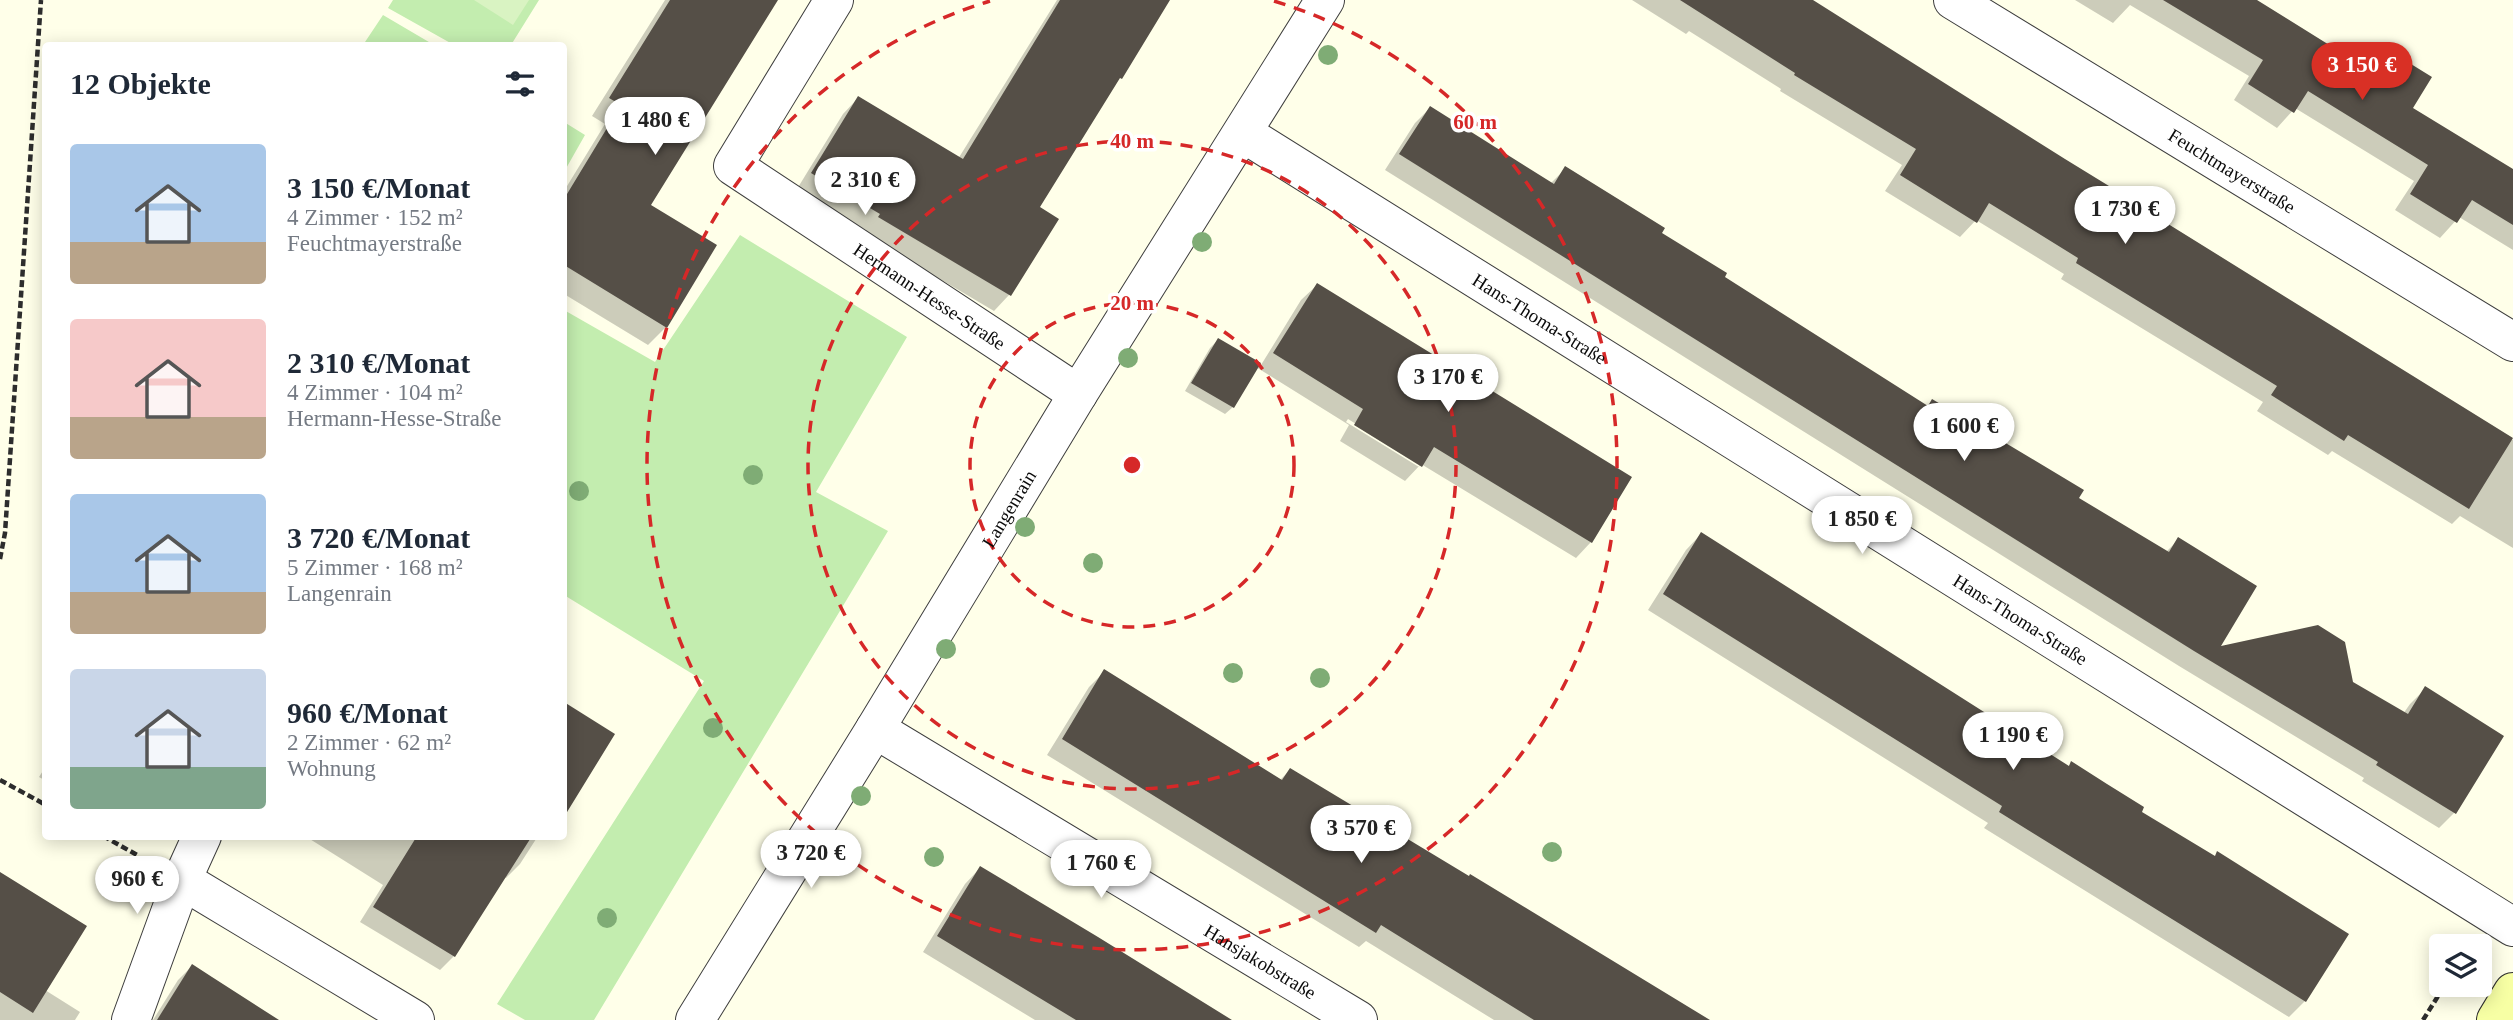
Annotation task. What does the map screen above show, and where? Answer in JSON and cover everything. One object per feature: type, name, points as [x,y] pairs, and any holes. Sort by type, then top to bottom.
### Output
[{"type":"street","name":"Hermann-Hesse-Straße","points":[[834,0],[733,166],[1078,394]]},
{"type":"street","name":"Langenrain","points":[[695,1020],[1078,394],[1325,0]]},
{"type":"street","name":"Feuchtmayerstraße","points":[[1953,0],[2513,342]]},
{"type":"street","name":"Hans-Thoma-Straße","points":[[1243,133],[2513,927]]},
{"type":"street","name":"Hansjakobstraße","points":[[875,729],[1359,1020]]},
{"type":"street","points":[[131,1020],[181,880],[200,840]]},
{"type":"street","points":[[181,880],[415,1020]]},
{"type":"street","points":[[2496,1020],[2513,992]]},
{"type":"path","points":[[0,559],[5,533],[41,0]]},
{"type":"path","points":[[0,780],[42,803]]},
{"type":"path","points":[[2423,1020],[2437,997]]},
{"type":"green space","points":[[393,0],[539,0],[513,42],[449,42],[388,8]]},
{"type":"green space","points":[[474,0],[529,0],[513,25]]},
{"type":"green space","points":[[383,15],[429,42],[365,42]]},
{"type":"green space","points":[[567,124],[585,135],[567,167]]},
{"type":"green space","points":[[740,235],[907,337],[816,492],[888,531],[594,1020],[525,1020],[497,1004],[704,681],[567,597],[567,312],[655,362]]},
{"type":"building","points":[[670,0],[778,0],[651,205],[717,245],[667,328],[567,267],[567,194],[621,105],[609,98]]},
{"type":"building","points":[[1060,0],[1170,0],[1040,207],[1059,219],[1011,296],[878,217],[880,214],[811,173],[858,96],[963,159]]},
{"type":"building","points":[[1680,0],[1813,0],[2513,438],[2469,509],[2348,435],[2344,441],[2271,395],[2277,386],[2076,263],[2078,258],[1989,203],[1977,223],[1900,175],[1916,149],[1794,75],[1795,73]]},
{"type":"building","points":[[2163,0],[2257,0],[2371,71],[2385,48],[2432,77],[2413,108],[2513,169],[2513,225],[2472,200],[2457,223],[2410,194],[2428,165],[2308,91],[2294,113],[2248,84],[2263,60]]},
{"type":"building","points":[[1430,106],[1554,184],[1565,166],[1665,228],[1662,233],[1727,273],[1725,277],[1928,406],[1932,399],[2084,490],[2079,498],[2169,552],[2178,537],[2257,586],[2221,646],[2318,625],[2345,642],[2353,682],[2408,714],[2425,686],[2504,736],[2456,814],[2376,765],[2378,762],[2194,651],[1399,154]]},
{"type":"building","points":[[1317,283],[1632,477],[1592,543],[1434,447],[1422,467],[1354,425],[1363,409],[1273,353]]},
{"type":"building","points":[[1218,338],[1261,363],[1234,408],[1191,383]]},
{"type":"building","points":[[1701,532],[2069,766],[2071,761],[2144,807],[2142,812],[2215,856],[2217,851],[2349,934],[2306,1002],[1999,812],[2002,806],[1663,594]]},
{"type":"building","points":[[1104,669],[1282,780],[1290,768],[1710,1020],[1534,1020],[1381,925],[1376,933],[1062,739]]},
{"type":"building","points":[[567,704],[615,734],[567,812]]},
{"type":"building","points":[[415,840],[529,840],[455,957],[373,907]]},
{"type":"building","points":[[980,866],[1232,1020],[1076,1020],[937,936]]},
{"type":"building","points":[[0,872],[87,926],[33,1013],[0,992]]},
{"type":"building","points":[[192,964],[212,977],[279,1020],[157,1020]]}]
